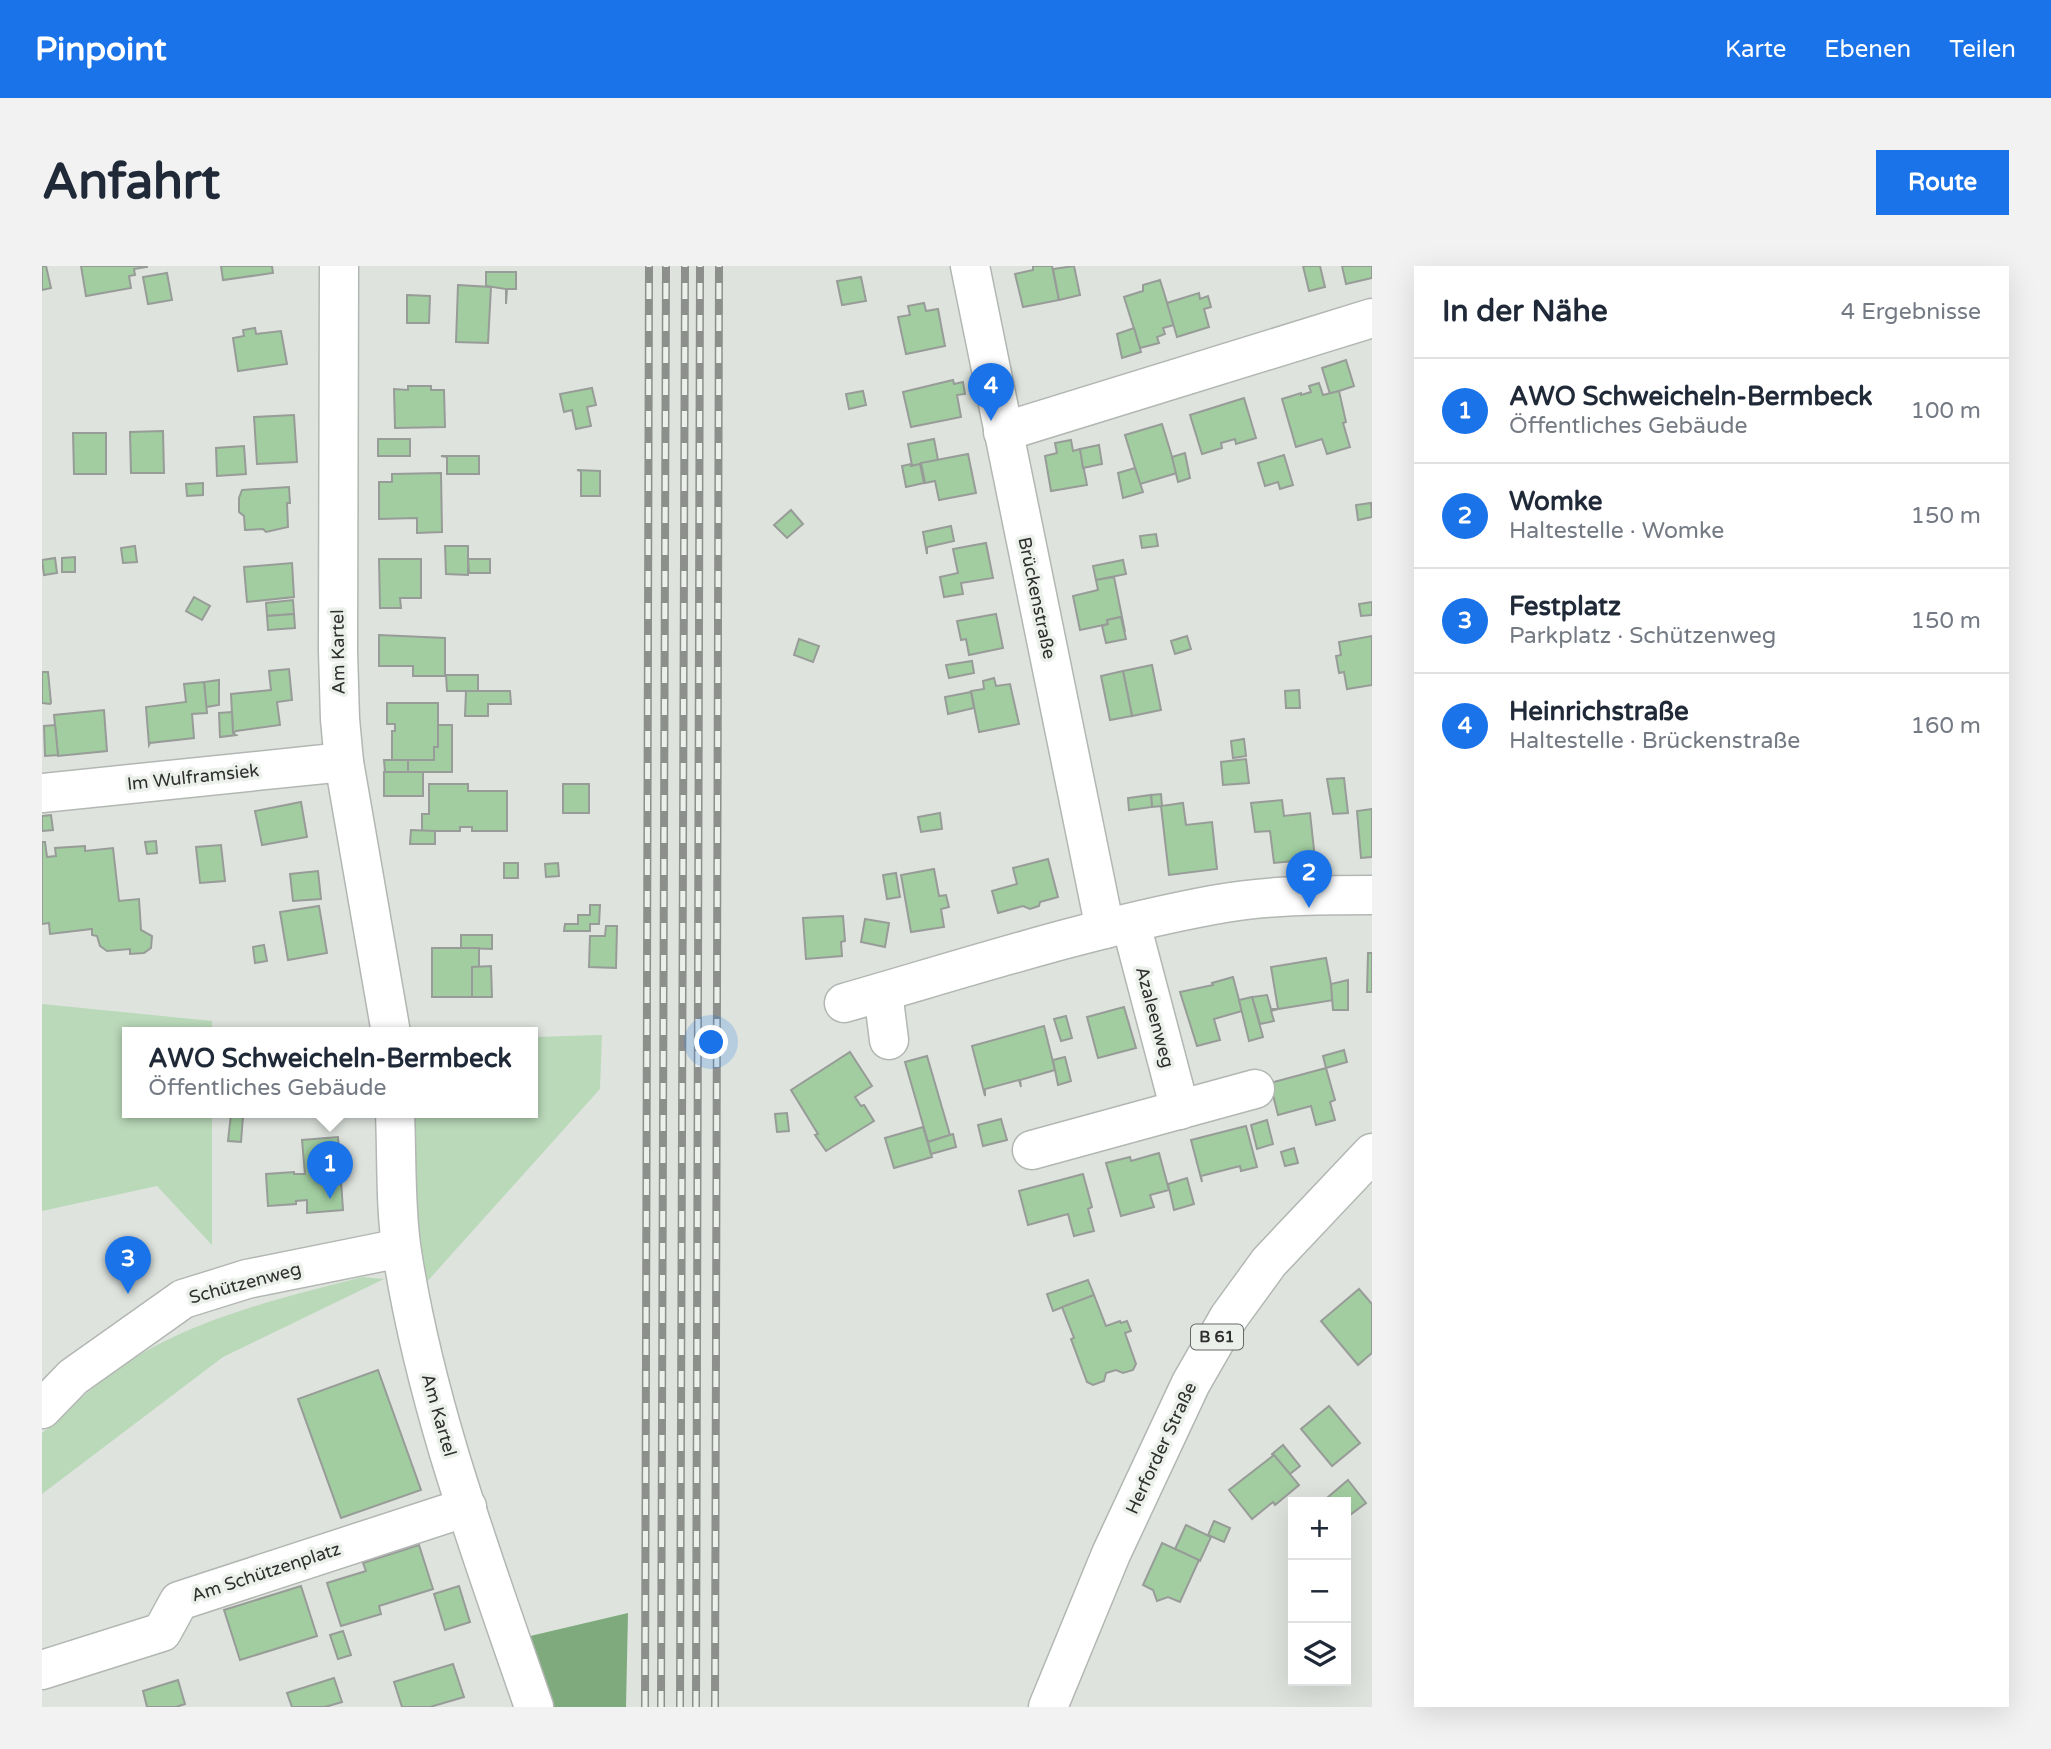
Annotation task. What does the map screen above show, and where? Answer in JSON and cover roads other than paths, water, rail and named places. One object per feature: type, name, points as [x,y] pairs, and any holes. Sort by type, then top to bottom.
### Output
[{"type":"street","name":"Am Kartel","points":[[339,266],[338,651],[344,762],[390,1027]]},
{"type":"street","name":"Brückenstraße","points":[[970,266],[1003,432],[1118,926]]},
{"type":"street","points":[[1003,432],[1372,318]]},
{"type":"street","name":"Im Wulframsiek","points":[[42,793],[344,762]]},
{"type":"street","points":[[844,1003],[1118,926],[1214,905],[1307,895],[1372,895]]},
{"type":"street","name":"Azaleenweg","points":[[1118,926],[1180,1110]]},
{"type":"street","points":[[883,992],[888,1041]]},
{"type":"street","points":[[1032,1150],[1255,1089]]},
{"type":"street","name":"Am Kartel","points":[[395,1118],[401,1248],[415,1329],[467,1507],[534,1707]]},
{"type":"street","name":"Herforder Straße","points":[[1048,1707],[1116,1541],[1191,1383],[1229,1317],[1269,1262],[1372,1153]]},
{"type":"street","name":"Schützenweg","points":[[42,1409],[73,1377],[183,1299],[247,1279],[401,1248]]},
{"type":"street","name":"Am Schützenplatz","points":[[42,1670],[162,1632],[179,1601],[467,1507]]},
{"type":"railway","points":[[645,1707],[649,266]]},
{"type":"railway","points":[[661,1707],[666,266]]},
{"type":"railway","points":[[680,1707],[685,266]]},
{"type":"railway","points":[[696,1707],[700,266]]},
{"type":"railway","points":[[715,1707],[719,266]]},
{"type":"place","name":"Heinrichstraße","points":[[991,421]]},
{"type":"place","name":"Womke","points":[[1309,908]]},
{"type":"place","name":"AWO Schweicheln-Bermbeck","points":[[330,1199]]},
{"type":"place","name":"Festplatz","points":[[128,1294]]}]
